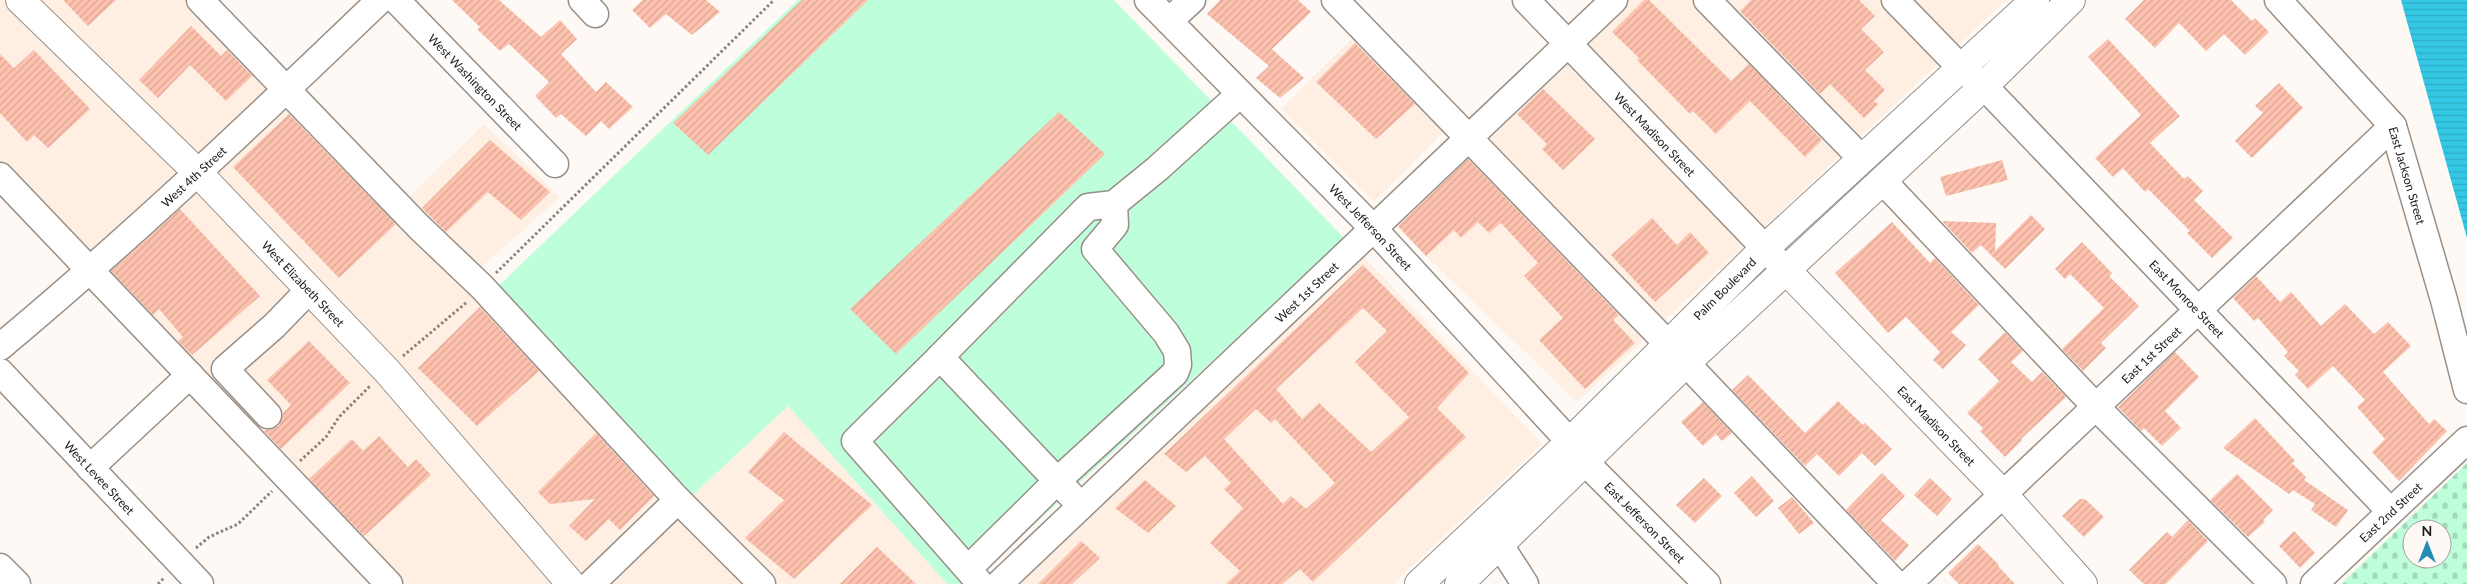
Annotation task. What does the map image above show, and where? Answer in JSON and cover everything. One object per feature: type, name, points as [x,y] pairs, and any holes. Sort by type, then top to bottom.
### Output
[{"type":"main road","name":"West Elizabeth Street","points":[[20,0],[198,174],[391,376],[571,584]]},
{"type":"main road","name":"Palm Boulevard","points":[[1677,354],[1765,248],[2036,0]]},
{"type":"main road","name":"Palm Boulevard","points":[[1419,584],[1577,451],[1677,354],[1785,269],[1984,86],[2071,0]]},
{"type":"main road","points":[[1862,160],[1882,180]]},
{"type":"main road","name":"East Madison Street","points":[[1785,269],[2003,494],[2083,584]]},
{"type":"main road","name":"Palm Boulevard","points":[[1460,584],[1500,544],[1577,451]]},
{"type":"street","points":[[200,0],[419,227],[482,287],[678,500],[762,584]]},
{"type":"street","name":"West 4th Street","points":[[0,347],[90,272],[198,174],[380,0]]},
{"type":"street","name":"West Washington Street","points":[[396,0],[555,164]]},
{"type":"street","name":"West Jefferson Street","points":[[1148,0],[1372,228],[1577,451]]},
{"type":"street","points":[[1169,22],[1192,0]]},
{"type":"street","points":[[1335,0],[1896,584]]},
{"type":"street","name":"West Madison Street","points":[[1526,0],[1785,269]]},
{"type":"street","name":"West 1st Street","points":[[999,584],[1614,0]]},
{"type":"street","points":[[1707,0],[1862,160]]},
{"type":"street","name":"East Monroe Street","points":[[1895,0],[1962,69],[1984,86],[2390,511]]},
{"type":"street","name":"East Jackson Street","points":[[2278,0],[2393,126],[2444,300],[2467,390]]},
{"type":"street","points":[[1114,204],[1115,225],[1095,250],[1166,333],[1177,351],[1178,365],[1175,373],[1058,481],[975,576],[855,441],[1088,207],[1114,204],[1157,169],[1240,94]]},
{"type":"street","name":"East 1st Street","points":[[1908,584],[2393,126]]},
{"type":"street","points":[[0,176],[389,584]]},
{"type":"street","points":[[1882,180],[2096,407],[2273,584]]},
{"type":"street","points":[[268,414],[225,369],[274,326],[309,290]]},
{"type":"street","points":[[940,357],[1081,506]]},
{"type":"street","name":"West Levee Street","points":[[0,372],[200,584]]},
{"type":"street","points":[[90,468],[190,375]]},
{"type":"street","name":"East 2nd Street","points":[[2314,584],[2467,440]]},
{"type":"street","name":"East Jefferson Street","points":[[1577,451],[1707,584]]},
{"type":"street","points":[[590,584],[678,500]]},
{"type":"street","points":[[1500,544],[1525,584]]},
{"type":"street","points":[[0,567],[17,584]]},
{"type":"shaded area","points":[[0,0],[208,0],[407,199],[484,124],[560,197],[478,270],[692,496],[788,406],[947,584],[385,584],[0,177]]},
{"type":"shaded area","points":[[1623,0],[2006,0],[1577,402],[1389,220]]},
{"type":"shaded area","points":[[1359,32],[1452,124],[1374,202],[1281,109]]},
{"type":"shaded area","points":[[1364,257],[1542,444],[1393,584],[1018,584]]},
{"type":"green space","points":[[798,0],[1114,0],[1345,239],[969,584],[947,584],[788,406],[692,496],[495,289]]},
{"type":"green space","points":[[2467,463],[2467,584],[2341,584],[2402,525],[2402,569],[2452,569],[2452,519],[2409,519]]},
{"type":"water","points":[[2401,0],[2467,0],[2467,238]]},
{"type":"building","points":[[63,0],[116,0],[88,26]]},
{"type":"building","points":[[452,0],[499,0],[541,37],[560,20],[577,39],[561,54],[596,92],[606,82],[633,107],[609,129],[601,121],[586,136],[561,114],[556,118],[535,96],[549,82],[509,44],[500,51],[477,29],[480,27]]},
{"type":"building","points":[[643,0],[706,0],[720,12],[692,35],[666,14],[650,28],[632,10]]},
{"type":"building","points":[[802,0],[868,0],[708,155],[673,123]]},
{"type":"building","points":[[1220,0],[1298,0],[1311,12],[1272,49],[1304,78],[1280,98],[1256,78],[1269,66],[1207,14]]},
{"type":"building","points":[[1644,0],[1649,0],[1731,81],[1749,64],[1822,140],[1805,157],[1750,101],[1716,134],[1693,111],[1690,114],[1637,60],[1639,58],[1612,32]]},
{"type":"building","points":[[1751,0],[1859,0],[1875,16],[1861,29],[1884,52],[1865,70],[1885,90],[1874,101],[1878,104],[1864,118],[1830,84],[1820,94],[1740,11]]},
{"type":"building","points":[[2144,0],[2231,0],[2252,21],[2255,18],[2269,32],[2245,55],[2224,34],[2206,51],[2179,23],[2155,48],[2125,19]]},
{"type":"building","points":[[191,26],[221,56],[227,50],[252,76],[226,101],[190,65],[158,98],[139,80]]},
{"type":"building","points":[[2108,39],[2180,116],[2150,143],[2184,179],[2188,176],[2203,191],[2194,200],[2233,238],[2212,258],[2187,233],[2190,231],[2148,189],[2145,192],[2123,168],[2113,177],[2095,158],[2141,115],[2088,57]]},
{"type":"building","points":[[1355,43],[1415,104],[1376,139],[1316,82]]},
{"type":"building","points":[[34,50],[90,109],[48,148],[34,135],[27,142],[0,113],[0,54],[14,68]]},
{"type":"building","points":[[2279,83],[2303,108],[2252,158],[2235,141],[2263,113],[2255,106]]},
{"type":"building","points":[[1543,89],[1595,139],[1563,170],[1542,149],[1547,144],[1517,114]]},
{"type":"building","points":[[1059,112],[1105,154],[896,354],[850,309]]},
{"type":"building","points":[[289,114],[396,224],[339,278],[233,167]]},
{"type":"building","points":[[490,140],[550,192],[521,220],[488,192],[446,232],[422,208]]},
{"type":"building","points":[[1468,159],[1619,315],[1613,320],[1635,343],[1585,389],[1539,340],[1563,318],[1524,276],[1538,263],[1501,223],[1489,233],[1478,222],[1461,238],[1454,230],[1426,256],[1398,226]]},
{"type":"building","points":[[2002,160],[2008,180],[1946,196],[1940,177]]},
{"type":"building","points":[[180,209],[260,296],[192,355],[178,341],[183,337],[159,309],[153,315],[111,271]]},
{"type":"building","points":[[2031,215],[2045,229],[2005,269],[1981,245],[1972,253],[1942,221],[1996,223],[1995,251]]},
{"type":"building","points":[[1652,218],[1677,245],[1690,232],[1709,253],[1655,302],[1611,255]]},
{"type":"building","points":[[1892,222],[1930,263],[1935,258],[1979,305],[1951,332],[1966,345],[1943,369],[1933,360],[1940,352],[1906,317],[1888,333],[1835,273]]},
{"type":"building","points":[[2082,242],[2112,273],[2109,276],[2139,306],[2101,343],[2106,348],[2083,371],[2062,349],[2104,308],[2070,274],[2065,279],[2055,269]]},
{"type":"building","points":[[1363,265],[1469,373],[1437,408],[1466,437],[1313,582],[1300,569],[1282,584],[1226,584],[1240,571],[1210,543],[1243,508],[1224,489],[1231,483],[1205,456],[1186,472],[1164,454]],"holes":[[[1363,308],[1387,331],[1355,362],[1409,417],[1371,452],[1319,403],[1302,419],[1276,389]],[[1256,409],[1271,423],[1275,419],[1335,483],[1306,509],[1291,496],[1283,504],[1224,439]]]},
{"type":"building","points":[[2256,276],[2280,302],[2291,292],[2321,326],[2345,304],[2374,334],[2388,322],[2411,346],[2383,372],[2429,424],[2434,419],[2447,431],[2399,481],[2372,452],[2385,439],[2357,407],[2365,400],[2333,366],[2308,389],[2295,375],[2299,371],[2284,356],[2288,352],[2258,318],[2254,321],[2233,298]]},
{"type":"building","points":[[480,307],[539,371],[477,426],[418,368]]},
{"type":"building","points":[[2005,332],[2023,351],[2011,362],[2032,382],[2042,372],[2066,397],[2021,439],[2005,457],[1980,431],[1983,428],[1967,413],[1999,381],[1978,359]]},
{"type":"building","points":[[309,341],[350,383],[281,449],[264,431],[279,426],[283,413],[291,405],[267,380]]},
{"type":"building","points":[[2175,352],[2199,377],[2165,411],[2181,428],[2162,446],[2144,428],[2141,431],[2118,407]]},
{"type":"building","points":[[1748,375],[1805,433],[1838,401],[1892,449],[1875,466],[1862,453],[1839,476],[1817,454],[1805,466],[1732,390]]},
{"type":"building","points":[[1703,402],[1732,433],[1722,441],[1716,434],[1703,446],[1681,422]]},
{"type":"building","points":[[2255,418],[2295,461],[2292,463],[2306,477],[2304,480],[2348,510],[2336,527],[2311,510],[2315,504],[2293,490],[2289,494],[2223,448]]},
{"type":"building","points":[[784,432],[872,505],[794,579],[745,538],[784,500],[748,472]]},
{"type":"building","points":[[596,433],[654,496],[620,530],[609,519],[586,541],[569,526],[595,499],[550,504],[538,492]]},
{"type":"building","points":[[379,436],[408,467],[416,459],[431,475],[364,536],[309,479],[352,439],[363,451]]},
{"type":"building","points":[[1882,473],[1905,496],[1881,520],[1909,545],[1895,561],[1846,510]]},
{"type":"building","points":[[2237,474],[2273,510],[2263,520],[2265,522],[2248,537],[2210,500]]},
{"type":"building","points":[[1752,476],[1774,501],[1756,517],[1734,493]]},
{"type":"building","points":[[1704,478],[1722,496],[1695,523],[1676,505]]},
{"type":"building","points":[[1930,478],[1952,499],[1937,516],[1914,495]]},
{"type":"building","points":[[1145,480],[1176,506],[1148,533],[1115,508]]},
{"type":"building","points":[[1792,497],[1814,523],[1799,534],[1778,508]]},
{"type":"building","points":[[2080,499],[2085,499],[2104,517],[2084,537],[2062,516]]},
{"type":"building","points":[[2188,520],[2208,541],[2166,584],[2144,584],[2129,570],[2167,532],[2172,537]]},
{"type":"building","points":[[2294,531],[2315,553],[2300,568],[2279,546]]},
{"type":"building","points":[[1081,541],[1100,558],[1072,584],[1038,584]]},
{"type":"building","points":[[1978,544],[2015,584],[1959,584],[1948,573]]},
{"type":"building","points":[[877,547],[916,584],[840,584]]}]
